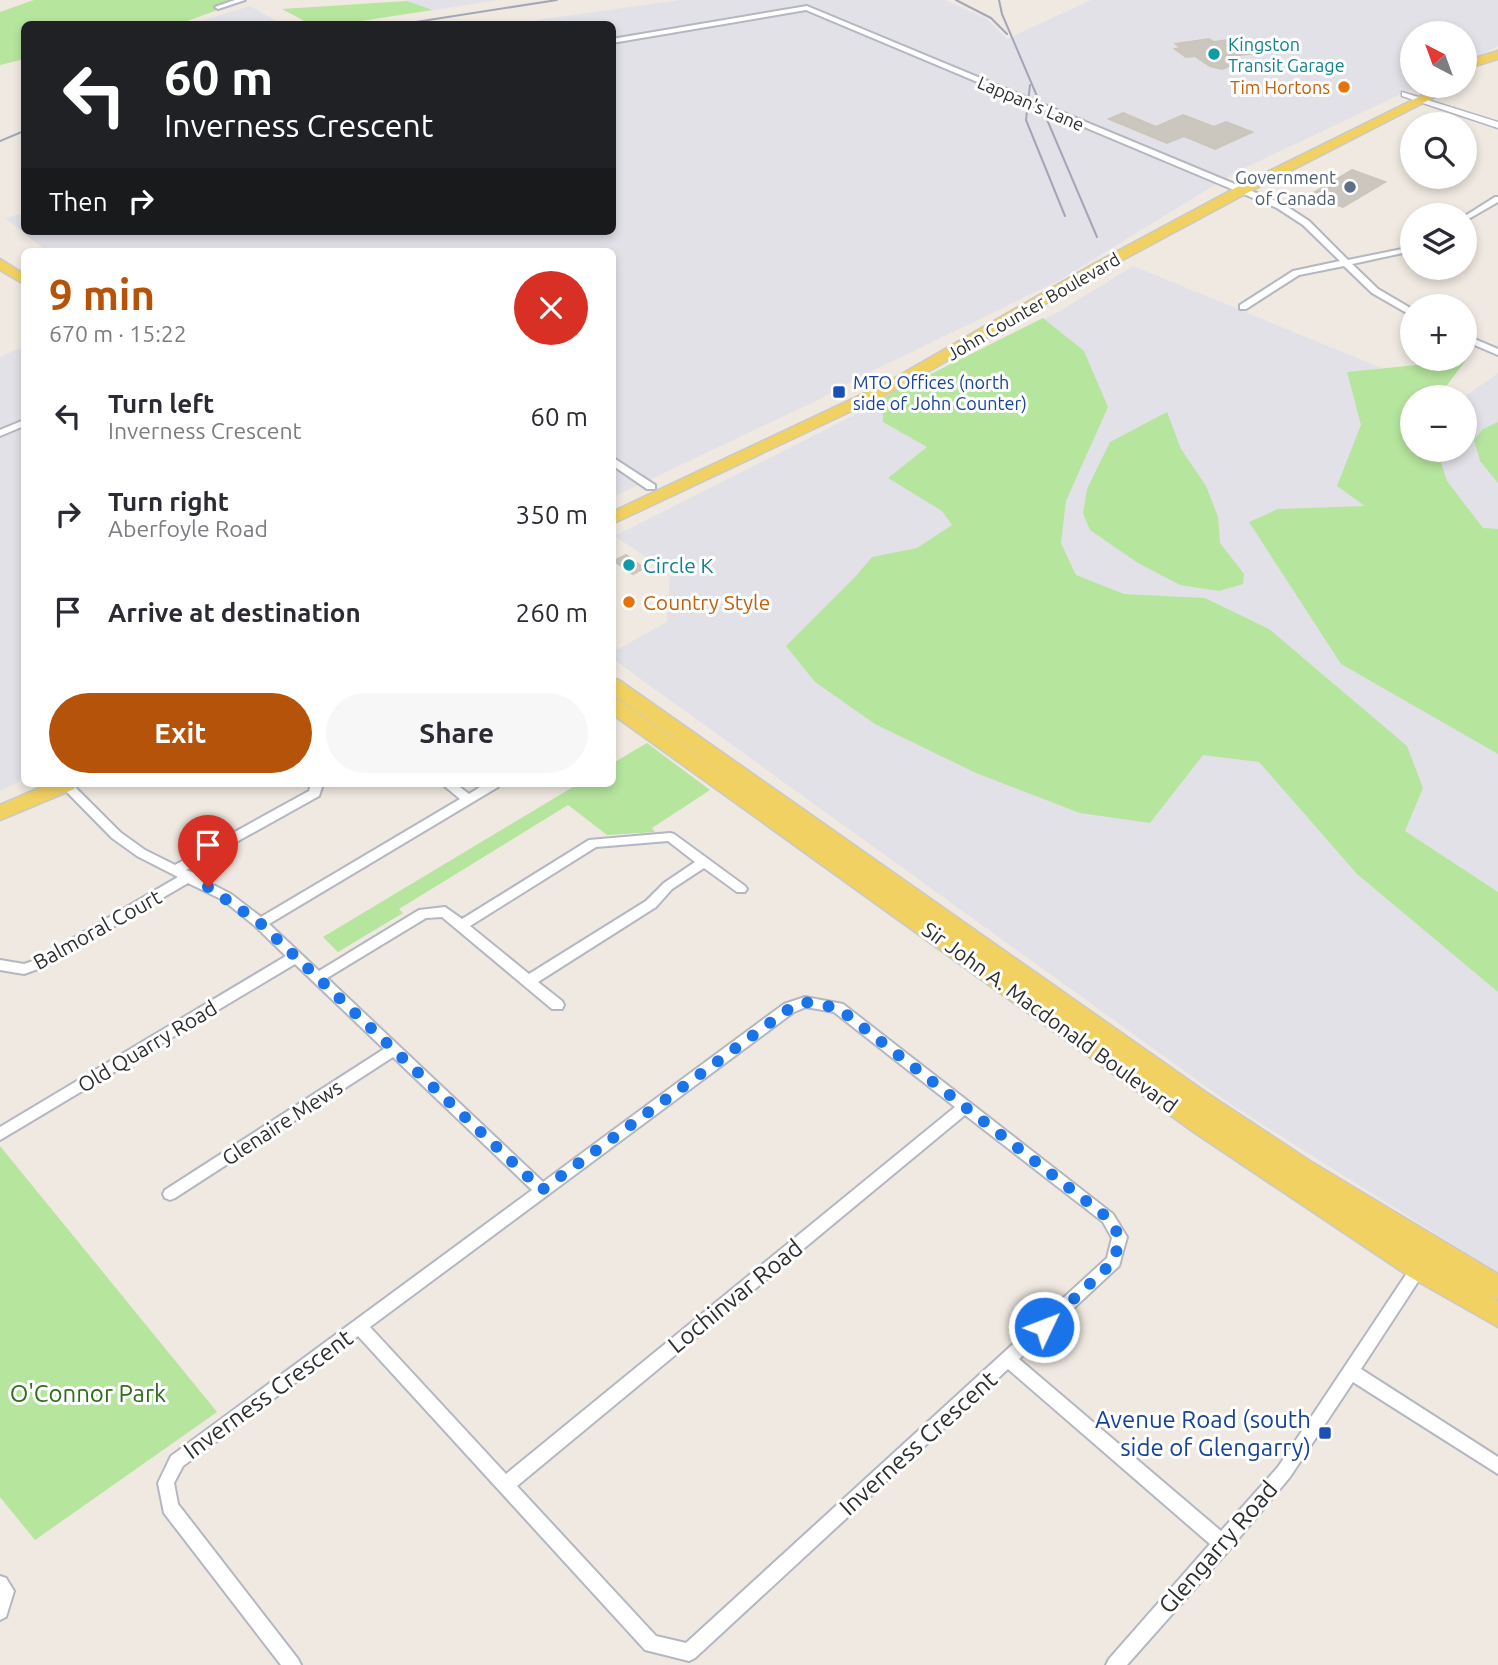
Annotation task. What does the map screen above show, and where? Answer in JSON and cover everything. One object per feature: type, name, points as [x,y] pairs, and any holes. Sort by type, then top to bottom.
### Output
[{"type":"main road","points":[[1477,71],[1487,66],[1493,58]]},
{"type":"main road","name":"John Counter Boulevard","points":[[616,503],[879,379],[1227,183],[1400,96]]},
{"type":"main road","name":"John Counter Boulevard","points":[[616,517],[892,386],[1094,269],[1413,98]]},
{"type":"main road","points":[[0,248],[21,263]]},
{"type":"main road","points":[[0,263],[21,279]]},
{"type":"main road","name":"Sir John A. Macdonald Boulevard","points":[[616,687],[1425,1259],[1498,1315]]},
{"type":"main road","name":"Sir John A. Macdonald Boulevard","points":[[616,707],[1204,1126],[1425,1259],[1498,1288]]},
{"type":"main road","points":[[0,803],[31,787]]},
{"type":"main road","points":[[0,813],[59,787]]},
{"type":"street","points":[[218,7],[242,0]]},
{"type":"street","name":"Lappan's Lane","points":[[616,40],[807,8],[1244,189],[1306,223],[1375,291],[1400,306]]},
{"type":"street","points":[[1434,98],[1498,124]]},
{"type":"street","points":[[1477,212],[1498,200]]},
{"type":"street","points":[[1243,307],[1296,273],[1400,252]]},
{"type":"street","points":[[1477,343],[1498,352]]},
{"type":"street","points":[[0,433],[21,424]]},
{"type":"street","points":[[616,463],[651,487]]},
{"type":"street","points":[[69,787],[116,835],[141,853],[227,897],[260,923],[542,1190]]},
{"type":"street","name":"Balmoral Court","points":[[0,965],[24,969],[41,963],[315,793],[316,787]]},
{"type":"street","points":[[453,787],[468,799]]},
{"type":"street","points":[[260,923],[489,787]]},
{"type":"street","points":[[462,925],[593,843],[670,837],[741,889]]},
{"type":"street","points":[[529,981],[651,904],[668,886],[705,861]]},
{"type":"street","points":[[317,978],[424,913],[445,912],[557,1005]]},
{"type":"street","name":"Old Quarry Road","points":[[0,1134],[295,957]]},
{"type":"street","name":"Inverness Crescent","points":[[292,1665],[170,1507],[166,1483],[177,1461],[789,1009],[805,1002],[838,1008],[1108,1218],[1120,1237],[1114,1261],[689,1652],[651,1644],[360,1326]]},
{"type":"street","name":"Glenaire Mews","points":[[170,1194],[393,1050]]},
{"type":"street","name":"Lochinvar Road","points":[[505,1485],[965,1107]]},
{"type":"street","name":"Glengarry Road","points":[[1115,1665],[1284,1472],[1425,1259]]},
{"type":"street","points":[[1009,1360],[1223,1544]]},
{"type":"street","points":[[1351,1372],[1498,1465]]},
{"type":"street","points":[[0,1584],[5,1591],[0,1611]]},
{"type":"shaded area","points":[[404,0],[499,0],[433,10]]},
{"type":"shaded area","points":[[680,0],[945,0],[987,19],[1007,39],[1091,0],[1498,0],[1498,46],[1477,57],[1477,21],[1400,21],[1400,95],[1236,172],[1058,281],[820,399],[616,496],[616,248],[43,248],[26,235],[616,235],[616,21],[530,21]]},
{"type":"shaded area","points":[[250,6],[277,21],[201,21]]},
{"type":"shaded area","points":[[21,214],[21,231],[5,218]]},
{"type":"shaded area","points":[[1133,266],[1423,385],[1400,385],[1400,462],[1477,462],[1477,388],[1498,373],[1498,1273],[1233,1106],[616,661],[616,650],[667,622],[670,574],[616,535],[1060,311]]},
{"type":"shaded area","points":[[21,347],[21,780],[0,791],[0,357]]},
{"type":"green space","points":[[34,0],[236,0],[234,4],[187,21],[21,21],[21,60],[0,65],[0,12]]},
{"type":"green space","points":[[407,1],[433,10],[361,21],[304,21],[282,9]]},
{"type":"green space","points":[[1043,318],[1084,351],[1108,407],[1066,501],[1061,543],[1076,575],[1124,594],[1205,598],[1269,629],[1407,746],[1423,788],[1405,831],[1498,892],[1498,992],[1357,874],[1259,762],[1203,755],[1150,823],[1080,813],[976,773],[875,724],[815,682],[786,646],[872,557],[917,548],[952,525],[942,511],[888,478],[927,447],[883,422],[883,398]]},
{"type":"green space","points":[[1400,367],[1400,371],[1458,371],[1447,385],[1400,385],[1400,462],[1441,462],[1447,481],[1483,528],[1498,529],[1498,754],[1341,664],[1249,522],[1278,509],[1365,506],[1337,486],[1361,425],[1347,372]]},
{"type":"green space","points":[[1167,412],[1181,449],[1206,486],[1218,517],[1220,543],[1244,574],[1243,584],[1219,591],[1180,585],[1138,563],[1090,530],[1083,513],[1087,489],[1110,442]]},
{"type":"green space","points":[[1498,422],[1498,483],[1480,461],[1477,450],[1477,436],[1483,429]]},
{"type":"green space","points":[[647,743],[710,790],[652,828],[655,832],[607,835],[568,805],[399,909],[403,913],[338,952],[323,937],[573,787],[616,787],[616,761]]},
{"type":"green space","name":"O'Connor Park","points":[[0,1146],[217,1412],[35,1540],[0,1497]]},
{"type":"building","name":"Kingston Transit Garage","points":[[1242,38],[1258,49],[1250,50],[1254,53],[1227,57],[1240,62],[1222,69],[1210,66],[1195,56],[1186,57],[1175,49],[1181,48],[1176,44]]},
{"type":"building","points":[[1123,113],[1156,127],[1183,115],[1214,127],[1226,122],[1252,132],[1215,149],[1184,136],[1167,143],[1109,119]]},
{"type":"building","name":"Government of Canada","points":[[1352,170],[1385,182],[1343,207],[1310,195]]},
{"type":"building","name":"Circle K","points":[[626,555],[644,568],[633,574],[616,560]]},
{"type":"railway","points":[[422,21],[557,0]]},
{"type":"railway","points":[[956,0],[991,18],[1007,34]]},
{"type":"railway","points":[[999,0],[1002,14],[1097,237]]},
{"type":"railway","points":[[1030,85],[1026,120],[1065,216]]},
{"type":"railway","points":[[0,141],[21,132]]},
{"type":"place","name":"Kingston Transit Garage","points":[[1214,54]]},
{"type":"place","name":"Tim Hortons","points":[[1344,87]]},
{"type":"place","name":"Government of Canada","points":[[1350,187]]},
{"type":"place","name":"MTO Offices (north side of John Counter)","points":[[839,392]]},
{"type":"place","name":"Circle K","points":[[629,565]]},
{"type":"place","name":"Country Style","points":[[629,602]]},
{"type":"place","name":"Avenue Road (south side of Glengarry)","points":[[1325,1433]]},
{"type":"route","points":[[208,887],[227,897],[260,923],[542,1190],[789,1009],[805,1002],[838,1008],[1108,1218],[1120,1237],[1114,1261],[1044,1327]]}]
